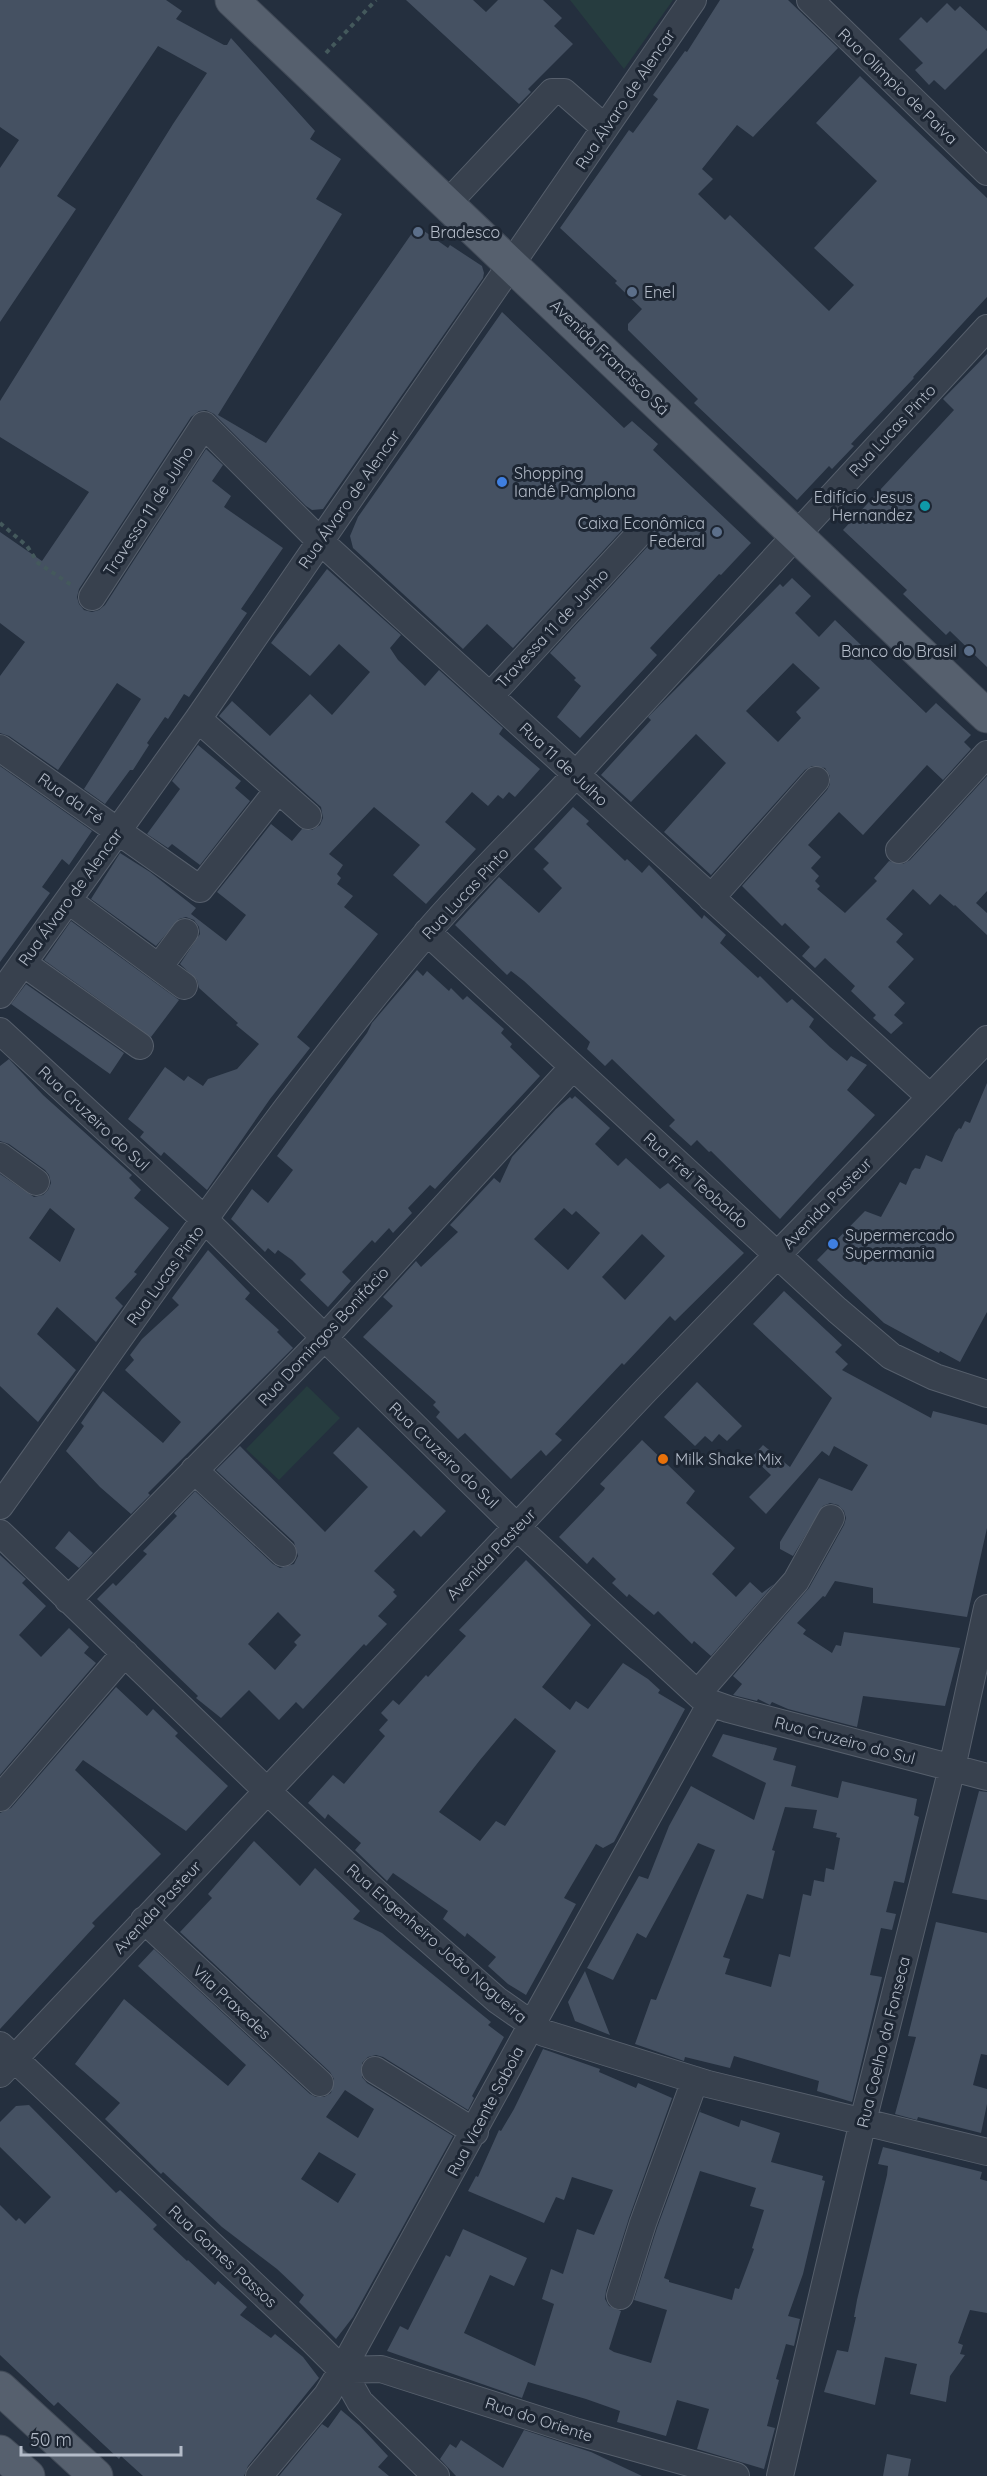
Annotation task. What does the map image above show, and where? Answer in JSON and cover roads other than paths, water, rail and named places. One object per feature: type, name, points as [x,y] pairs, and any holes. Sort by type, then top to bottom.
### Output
[{"type":"main road","name":"Avenida Francisco Sá","points":[[232,0],[987,717]]},
{"type":"main road","points":[[0,2388],[96,2476]]},
{"type":"main road","points":[[0,2452],[28,2476]]},
{"type":"street","name":"Rua Álvaro de Alencar","points":[[0,994],[198,719],[693,0]]},
{"type":"street","name":"Rua Olímpio de Paiva","points":[[810,0],[987,172]]},
{"type":"street","points":[[447,204],[552,92],[564,92],[605,128]]},
{"type":"street","name":"Rua Lucas Pinto","points":[[0,1506],[205,1220],[338,1040],[427,932],[987,328]]},
{"type":"street","name":"Rua 11 de Julho","points":[[204,425],[320,541],[929,1096]]},
{"type":"street","name":"Travessa 11 de Julho","points":[[92,597],[204,425]]},
{"type":"street","name":"Travessa 11 de Junho","points":[[490,696],[638,535]]},
{"type":"street","points":[[198,719],[308,816]]},
{"type":"street","name":"Rua da Fé","points":[[0,748],[200,889],[279,790]]},
{"type":"street","points":[[899,850],[987,754]]},
{"type":"street","points":[[711,898],[816,780]]},
{"type":"street","points":[[69,901],[184,986]]},
{"type":"street","points":[[159,967],[185,932]]},
{"type":"street","name":"Rua Frei Teobaldo","points":[[427,932],[891,1356],[934,1377],[987,1394]]},
{"type":"street","points":[[23,963],[140,1046]]},
{"type":"street","name":"Rua Cruzeiro do Sul","points":[[0,1031],[205,1220],[517,1527],[704,1698],[987,1777]]},
{"type":"street","name":"Avenida Pasteur","points":[[5,2060],[144,1920],[646,1390],[929,1096],[987,1039]]},
{"type":"street","name":"Rua Domingos Bonifácio","points":[[68,1600],[324,1338],[573,1067]]},
{"type":"street","points":[[0,1156],[36,1182]]},
{"type":"street","points":[[195,1470],[283,1553]]},
{"type":"street","name":"Rua Vicente Saboia","points":[[259,2476],[327,2395],[342,2370],[474,2132],[704,1698],[796,1581],[831,1518]]},
{"type":"street","name":"Rua Engenheiro João Nogueira","points":[[0,1533],[267,1790],[438,1949],[531,2026],[544,2033],[695,2080],[987,2152]]},
{"type":"street","name":"Rua Coelho da Fonseca","points":[[780,2476],[863,2121],[952,1768],[987,1608]]},
{"type":"street","points":[[0,1798],[125,1653]]},
{"type":"street","name":"Vila Praxedes","points":[[144,1920],[320,2083]]},
{"type":"street","name":"Rua Gomes Passos","points":[[5,2060],[342,2370],[360,2402],[436,2476]]},
{"type":"street","points":[[375,2070],[474,2132]]},
{"type":"street","points":[[620,2296],[695,2080]]},
{"type":"street","name":"Rua do Oriente","points":[[342,2370],[381,2369],[578,2432],[736,2476]]},
{"type":"place","name":"Bradesco","points":[[418,232]]},
{"type":"place","name":"Enel","points":[[632,292]]},
{"type":"place","name":"Shopping Iandê Pamplona","points":[[502,482]]},
{"type":"place","name":"Edifício Jesus Hernandez","points":[[925,506]]},
{"type":"place","name":"Caixa Econômica Federal","points":[[717,532]]},
{"type":"place","name":"Banco do Brasil","points":[[969,651]]},
{"type":"place","name":"Supermercado Supermania","points":[[833,1244]]},
{"type":"place","name":"Milk Shake Mix","points":[[663,1459]]}]
